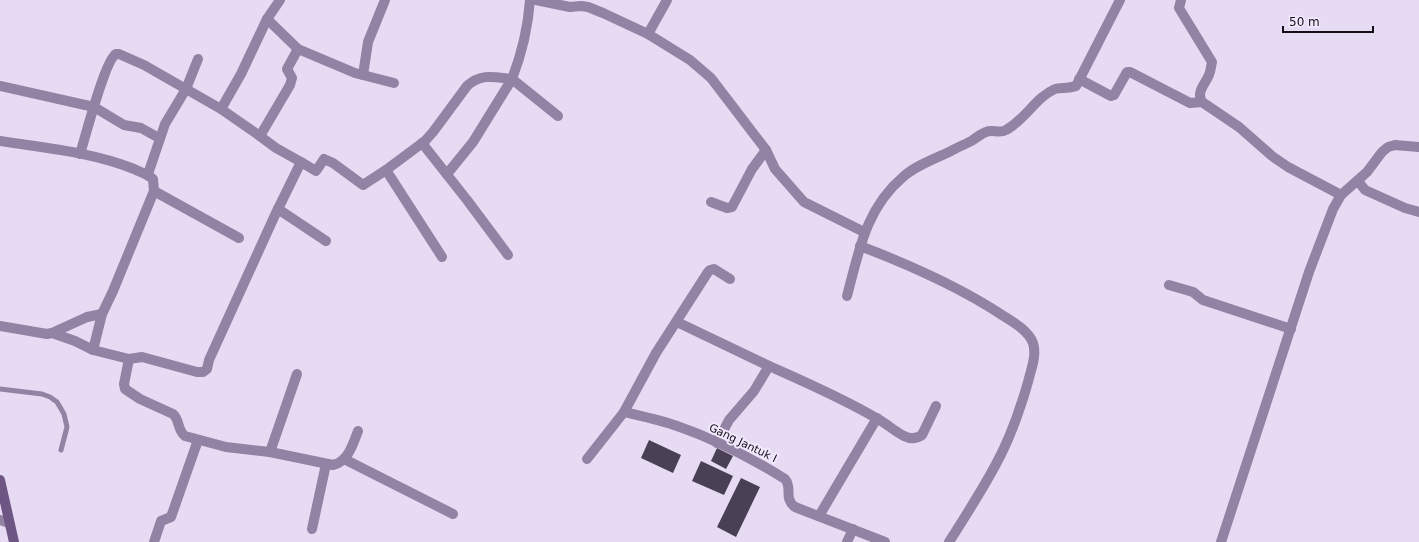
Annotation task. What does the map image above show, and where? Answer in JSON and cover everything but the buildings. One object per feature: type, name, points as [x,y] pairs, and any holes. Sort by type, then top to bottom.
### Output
[{"type":"street","points":[[221,110],[241,74],[267,19],[280,0]]},
{"type":"street","points":[[362,75],[368,42],[385,0]]},
{"type":"street","points":[[447,174],[473,142],[512,79],[521,53],[529,18],[530,0]]},
{"type":"street","points":[[536,0],[570,7],[588,7],[603,12],[648,34],[690,60],[711,78],[766,150],[775,169],[804,202],[864,232]]},
{"type":"street","points":[[648,34],[666,0]]},
{"type":"street","points":[[847,296],[864,232],[882,199],[904,176],[914,169],[973,140],[987,131],[991,130],[1000,132],[1008,129],[1044,96],[1056,88],[1066,89],[1076,86],[1120,0]]},
{"type":"street","points":[[1181,0],[1179,8],[1212,62],[1209,74],[1200,92],[1202,102],[1239,127],[1272,156],[1288,167],[1342,195]]},
{"type":"street","points":[[267,19],[298,49],[362,75],[394,83]]},
{"type":"street","points":[[260,136],[290,85],[292,78],[287,69],[298,49]]},
{"type":"street","points":[[80,154],[110,61],[116,54],[144,65],[186,89],[221,110],[276,148],[316,171],[324,159],[334,163],[363,185],[422,143],[433,132],[467,86],[473,80],[481,77],[512,79],[558,116]]},
{"type":"street","points":[[148,174],[165,124],[186,89],[198,59]]},
{"type":"street","points":[[1079,79],[1111,96],[1114,95],[1128,72],[1130,72],[1190,103],[1202,102]]},
{"type":"street","points":[[0,86],[94,107],[124,125],[140,128],[159,138]]},
{"type":"street","points":[[0,141],[80,154],[124,165],[148,174],[153,178],[154,191],[102,314],[93,350]]},
{"type":"street","points":[[422,143],[508,255]]},
{"type":"street","points":[[1222,542],[1321,238],[1333,209],[1342,195],[1367,172],[1382,152],[1388,147],[1402,145],[1419,147]]},
{"type":"street","points":[[711,202],[727,208],[732,207],[752,169],[766,150]]},
{"type":"street","points":[[52,333],[75,341],[93,350],[129,359],[142,357],[197,372],[203,372],[207,369],[209,360],[301,162]]},
{"type":"street","points":[[386,170],[442,257]]},
{"type":"street","points":[[1358,181],[1365,190],[1405,208],[1419,212]]},
{"type":"street","points":[[154,191],[239,238]]},
{"type":"street","points":[[278,209],[326,241]]},
{"type":"street","points":[[860,246],[906,264],[978,299],[1028,333],[1033,342],[1034,361],[1020,409],[995,465],[949,542]]},
{"type":"street","points":[[587,459],[624,412],[656,353],[710,270],[714,269],[730,279]]},
{"type":"street","points":[[1169,285],[1193,292],[1203,300],[1291,329]]},
{"type":"street","points":[[0,326],[47,334],[87,317],[102,314]]},
{"type":"street","points":[[677,322],[829,393],[877,418],[904,436],[918,438],[924,432],[936,406]]},
{"type":"street","points":[[129,359],[124,384],[125,389],[140,399],[173,414],[176,417],[182,434],[198,440],[226,446],[270,452],[326,464],[338,464],[350,451],[358,431]]},
{"type":"street","points":[[717,443],[729,420],[754,391],[769,366]]},
{"type":"street","points":[[270,452],[297,374]]},
{"type":"street","name":"Gang Jantuk I","points":[[624,412],[678,426],[758,463],[785,479],[788,483],[788,499],[795,507],[885,542]]},
{"type":"street","points":[[819,516],[877,418]]},
{"type":"street","points":[[154,542],[161,522],[171,516],[198,440]]},
{"type":"street","points":[[344,459],[453,514]]},
{"type":"street","points":[[312,529],[326,464]]},
{"type":"street","points":[[0,480],[5,521],[14,542]]},
{"type":"street","points":[[847,542],[853,529]]},
{"type":"lane","points":[[0,389],[42,394],[57,402],[64,414],[67,427],[61,450]]}]
